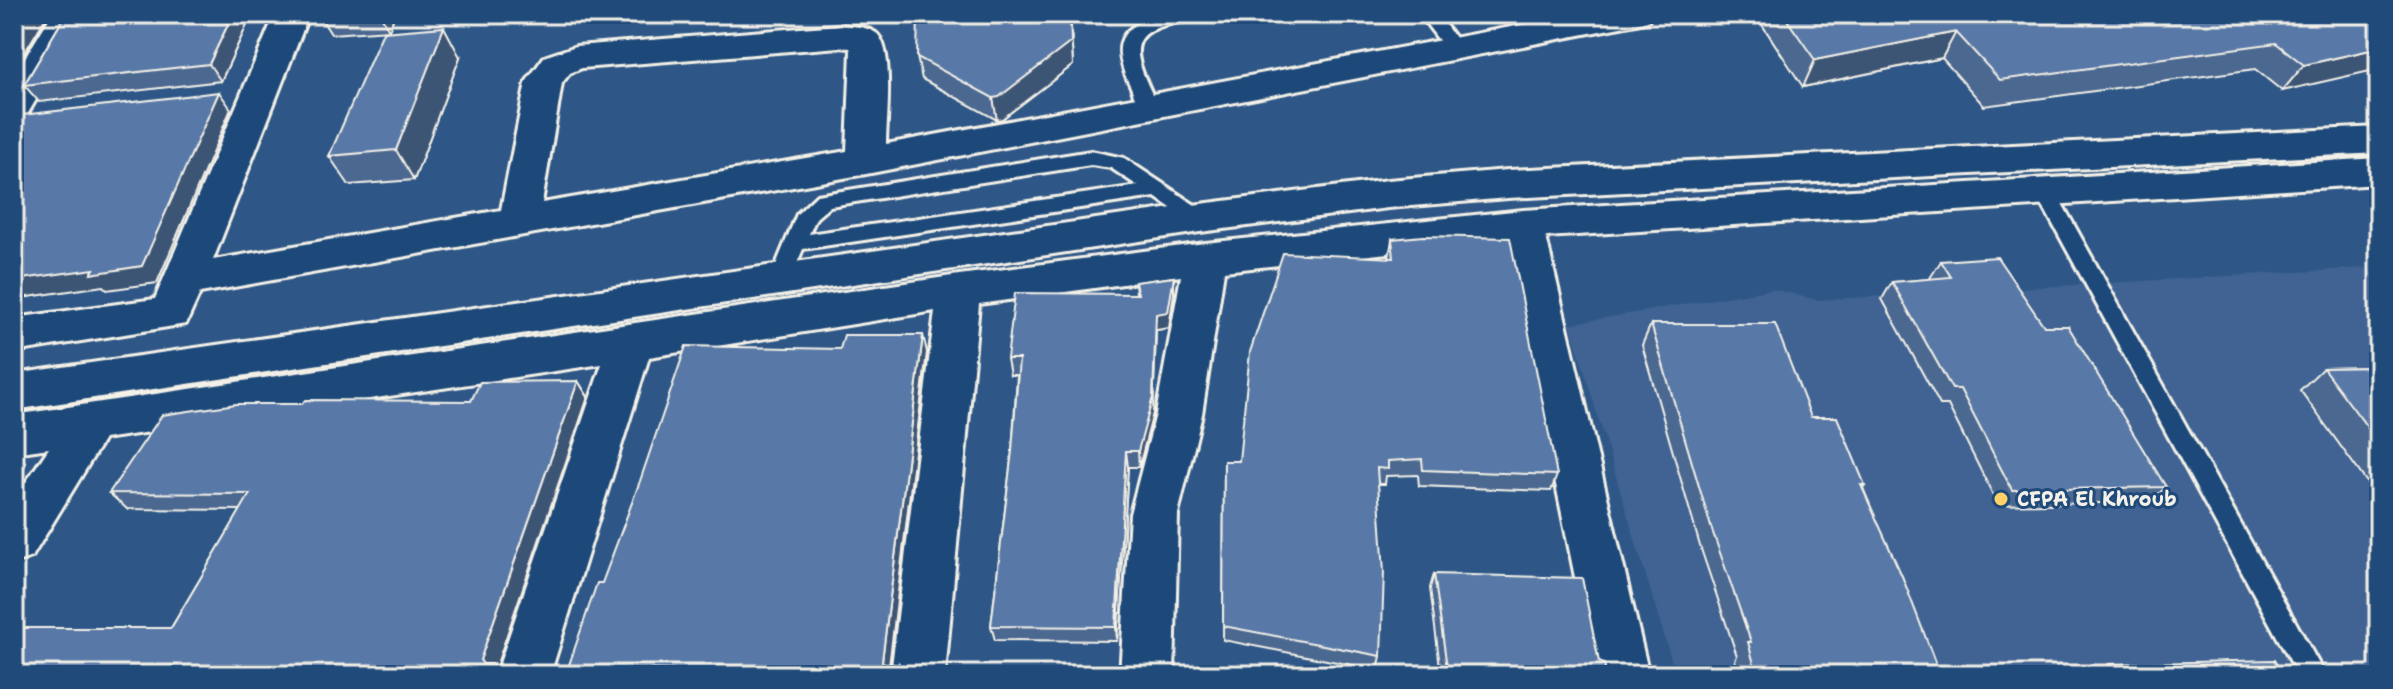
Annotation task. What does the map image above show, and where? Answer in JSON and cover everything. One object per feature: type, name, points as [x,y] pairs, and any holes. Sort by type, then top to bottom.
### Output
[{"type":"street","points":[[24,114],[69,14]]},
{"type":"street","points":[[14,542],[148,372],[178,297],[244,93],[292,14]]},
{"type":"street","points":[[14,335],[519,223],[866,161],[1453,47],[1559,21],[1636,14]]},
{"type":"street","points":[[519,223],[544,82],[557,65],[576,57],[839,36],[860,38],[869,51],[866,161]]},
{"type":"street","points":[[14,434],[959,291],[1451,188],[2379,140]]},
{"type":"street","points":[[14,392],[148,372],[789,260],[1523,224],[2379,171]]},
{"type":"street","points":[[1523,224],[1622,675]]},
{"type":"street","points":[[1147,675],[1154,514],[1179,414],[1203,238]]},
{"type":"street","points":[[918,675],[959,291]]},
{"type":"street","points":[[523,675],[631,343]]},
{"type":"lane","points":[[1149,106],[1127,52],[1129,42],[1136,33],[1160,20],[1209,14]]},
{"type":"lane","points":[[1428,14],[1453,47]]},
{"type":"lane","points":[[789,260],[807,214],[824,200],[1091,158],[1117,163],[1158,190],[1203,238]]},
{"type":"lane","points":[[789,260],[1158,190]]},
{"type":"lane","points":[[2045,191],[2312,675]]},
{"type":"shaded area","name":"CFPA El Khroub","points":[[2366,268],[2379,279],[2379,675],[1676,675],[1570,324],[1772,289],[1817,300]]},
{"type":"building","points":[[14,14],[24,14],[14,30]]},
{"type":"building","points":[[66,14],[233,14],[209,64],[24,85]]},
{"type":"building","points":[[918,14],[1070,14],[1071,42],[999,97],[993,98],[917,57]]},
{"type":"building","points":[[1783,14],[2379,14],[2379,48],[2304,65],[2276,43],[2000,80],[1956,32],[1815,60]]},
{"type":"building","points":[[444,27],[396,150],[329,156],[383,32]]},
{"type":"building","points":[[219,92],[142,266],[91,274],[94,269],[14,280],[14,116]]},
{"type":"building","points":[[1423,236],[1510,238],[1557,475],[1423,470],[1422,459],[1388,461],[1388,469],[1377,468],[1384,572],[1381,656],[1223,626],[1224,461],[1239,461],[1250,352],[1283,253],[1394,258],[1392,239]]},
{"type":"building","points":[[1997,257],[2044,326],[2068,326],[2166,487],[2012,490],[1960,389],[1952,389],[1892,282],[1951,277],[1941,261]]},
{"type":"building","points":[[1174,277],[1168,312],[1156,314],[1153,397],[1138,451],[1126,451],[1116,627],[991,626],[1012,451],[1019,359],[1007,359],[1015,293],[1138,294],[1135,282]]},
{"type":"building","points":[[1651,324],[1775,324],[1811,417],[1837,417],[1865,485],[1861,485],[1902,576],[1940,675],[1757,675],[1748,642],[1751,642],[1711,527]]},
{"type":"building","points":[[844,335],[923,335],[882,661],[885,664],[899,664],[898,675],[721,675],[721,671],[568,668],[597,583],[602,583],[640,481],[686,346],[840,349]]},
{"type":"building","points":[[2379,367],[2379,443],[2323,368]]},
{"type":"building","points":[[578,381],[480,660],[483,664],[493,664],[489,675],[14,675],[14,628],[171,628],[250,494],[109,493],[162,415],[236,404],[302,404],[305,400],[471,401],[480,382]]},
{"type":"building","points":[[1434,574],[1582,578],[1599,662],[1604,664],[1606,675],[1448,675]]},
{"type":"building","points":[[2274,660],[2283,675],[2114,675],[2109,664]]},
{"type":"place","name":"CFPA El Khroub","points":[[2001,499]]}]
